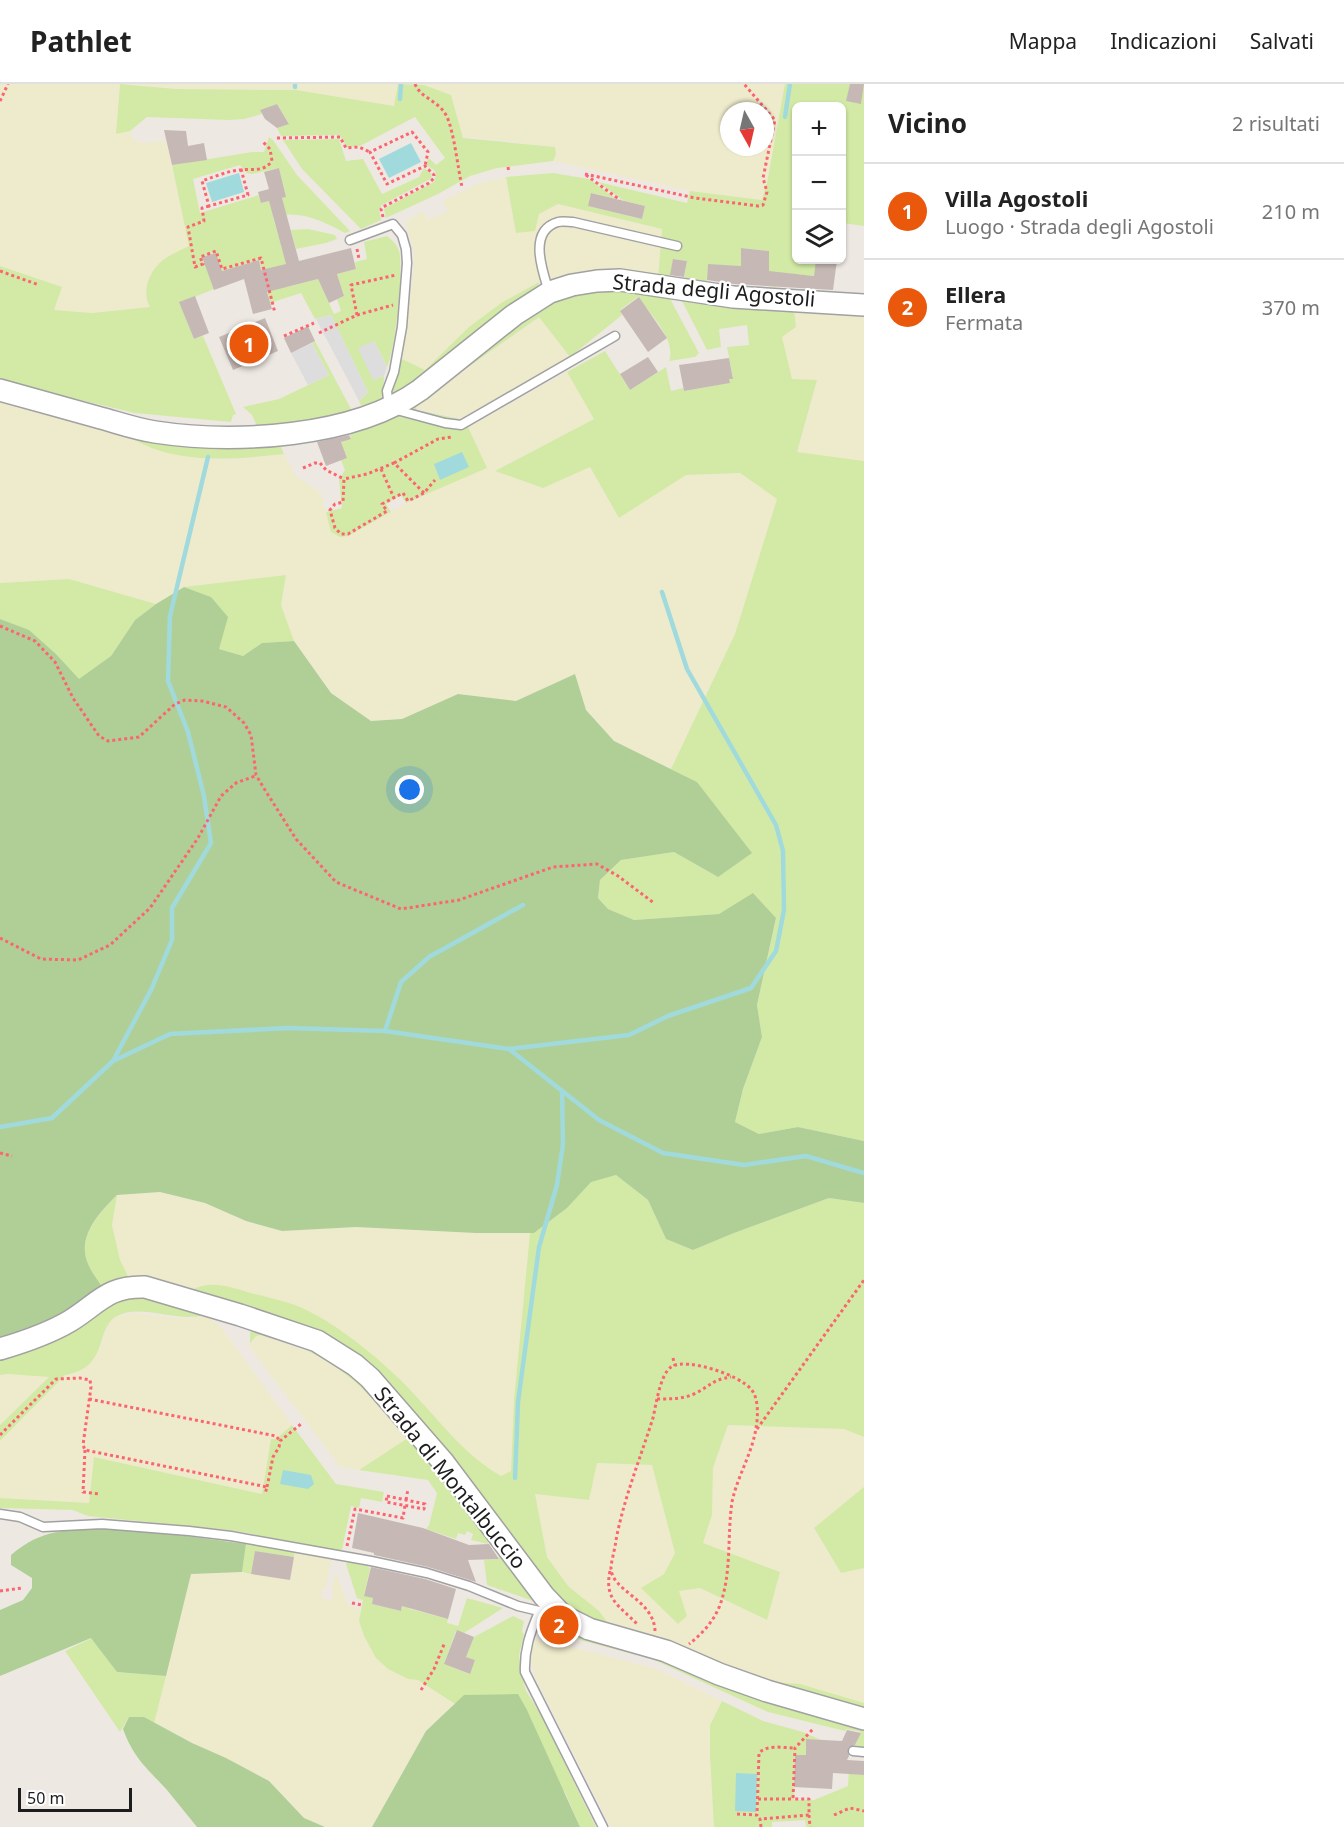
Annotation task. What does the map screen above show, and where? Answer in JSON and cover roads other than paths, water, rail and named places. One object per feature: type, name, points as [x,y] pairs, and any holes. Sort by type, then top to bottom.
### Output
[{"type":"street","name":"Strada degli Agostoli","points":[[0,390],[152,431],[212,437],[262,436],[305,431],[389,408],[412,395],[514,315],[550,292],[572,285],[620,280],[733,297],[864,305]]},
{"type":"street","name":"Strada di Montalbuccio","points":[[0,1349],[46,1333],[70,1321],[116,1290],[130,1287],[145,1287],[317,1341],[340,1354],[370,1377],[444,1463],[544,1596],[563,1616],[589,1629],[678,1656],[767,1691],[864,1719]]},
{"type":"lane","points":[[550,292],[541,264],[540,240],[548,228],[558,222],[573,222],[677,246]]},
{"type":"lane","points":[[350,240],[393,224],[402,234],[406,249],[404,302],[394,372],[387,391],[389,408],[461,425],[615,336]]},
{"type":"lane","points":[[0,1514],[20,1517],[43,1527],[102,1524],[231,1536],[426,1573],[539,1612],[563,1616]]},
{"type":"lane","points":[[539,1612],[530,1632],[524,1655],[525,1672],[603,1827]]},
{"type":"lane","points":[[853,1751],[864,1752]]},
{"type":"water","points":[[411,143],[421,162],[389,178],[379,159]]},
{"type":"water","points":[[239,173],[244,192],[212,202],[206,183]]},
{"type":"water","points":[[462,452],[469,467],[440,480],[434,464]]},
{"type":"water","points":[[283,1470],[311,1475],[314,1484],[308,1489],[280,1484]]},
{"type":"water","points":[[736,1773],[757,1774],[756,1812],[735,1811]]},
{"type":"waterway","points":[[400,99],[401,84]]},
{"type":"waterway","points":[[785,117],[790,84]]},
{"type":"waterway","points":[[113,1061],[151,990],[172,940],[172,908],[211,843],[204,796],[188,732],[168,681],[170,616],[208,457]]},
{"type":"waterway","points":[[509,1049],[629,1035],[668,1016],[751,988],[776,951],[784,910],[783,851],[776,825],[687,669],[662,592]]},
{"type":"waterway","points":[[385,1031],[401,982],[429,957],[523,905]]},
{"type":"waterway","points":[[0,1127],[52,1118],[113,1061],[170,1034],[288,1028],[385,1031],[509,1049],[599,1120],[663,1153],[744,1165],[806,1156],[864,1173]]},
{"type":"waterway","points":[[515,1478],[518,1402],[539,1247],[557,1185],[563,1144],[562,1091]]},
{"type":"place","name":"Villa Agostoli","points":[[249,344]]},
{"type":"place","name":"Ellera","points":[[559,1625]]}]
